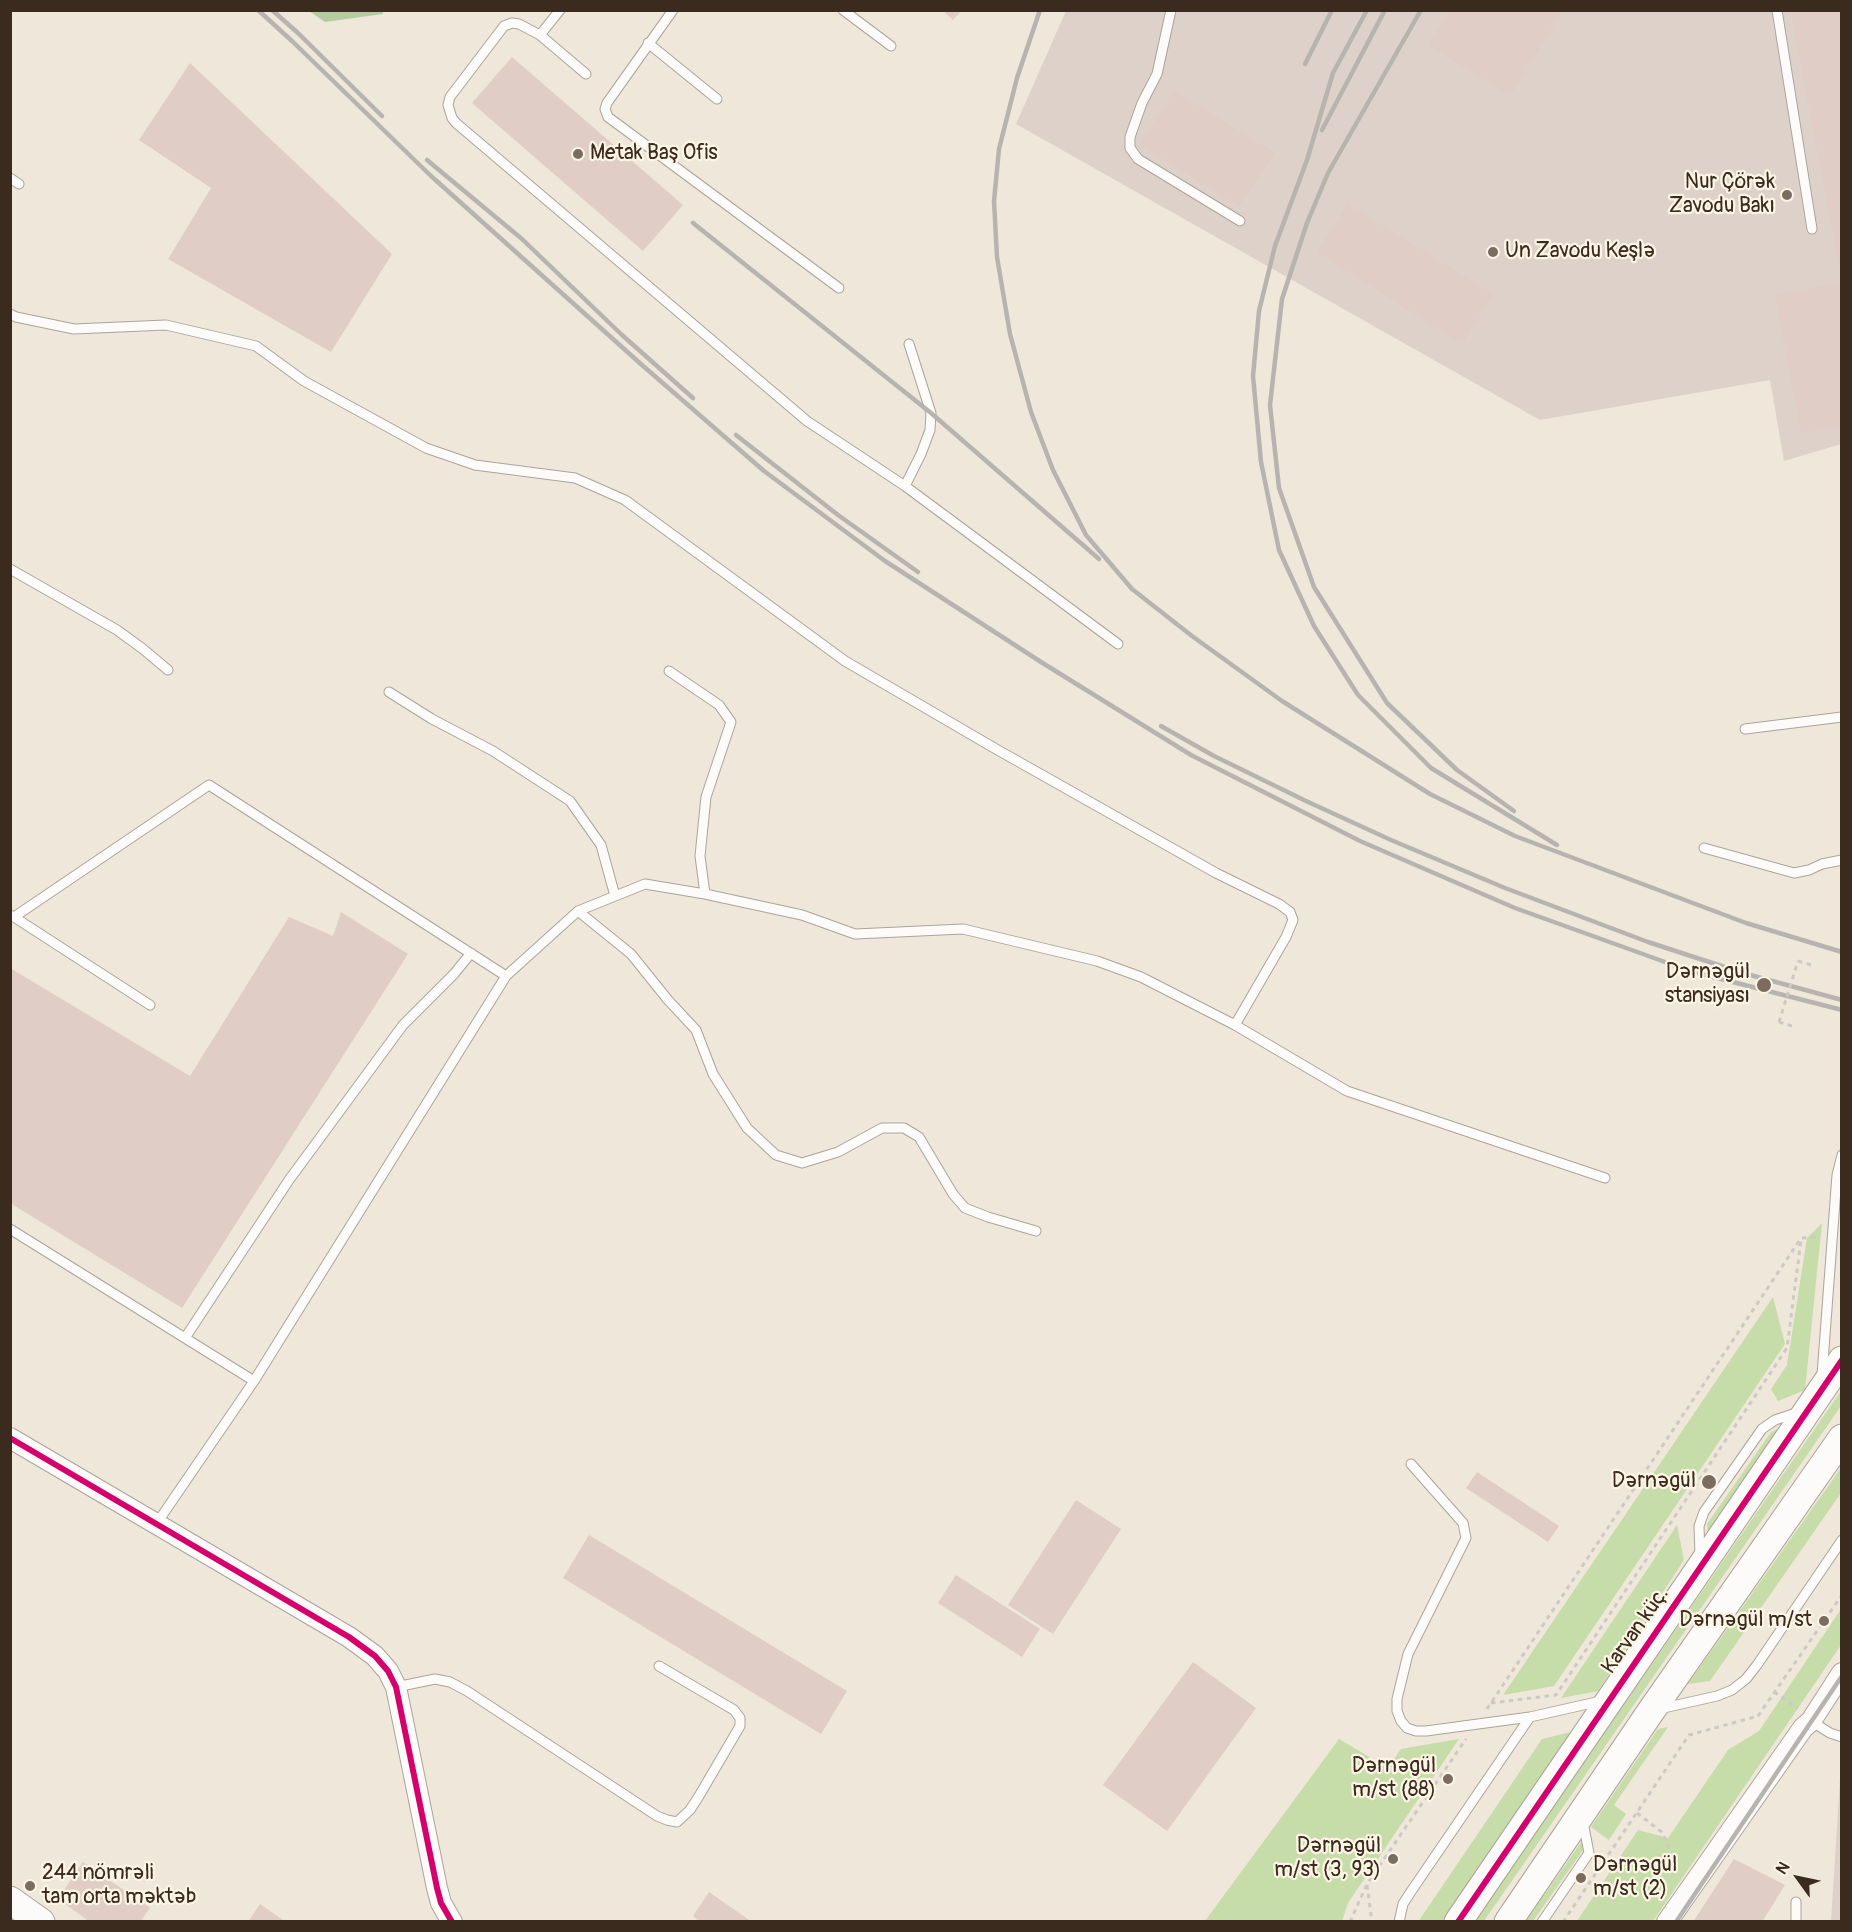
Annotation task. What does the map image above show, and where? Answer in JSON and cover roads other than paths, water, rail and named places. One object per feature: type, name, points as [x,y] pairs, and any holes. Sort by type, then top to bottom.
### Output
[{"type":"street","name":"Karvan küç.","points":[[1458,1922],[1842,1360]]},
{"type":"street","points":[[10,1438],[349,1637],[375,1656],[388,1671],[396,1687],[437,1888],[441,1903],[452,1922]]},
{"type":"street","points":[[1508,1922],[1651,1711],[1842,1438]]},
{"type":"street","points":[[1669,1919],[1842,1673]]},
{"type":"street","points":[[12,1904],[41,1922]]},
{"type":"lane","points":[[540,35],[560,10]]},
{"type":"lane","points":[[673,10],[607,103],[605,109],[608,117],[839,288]]},
{"type":"lane","points":[[843,10],[891,46]]},
{"type":"lane","points":[[1171,10],[1157,74],[1142,103],[1130,137],[1130,148],[1138,159],[1240,221]]},
{"type":"lane","points":[[1777,10],[1812,229]]},
{"type":"lane","points":[[586,74],[540,35],[512,22],[504,26],[450,98],[448,105],[452,118],[780,400],[822,433],[905,486],[1118,644]]},
{"type":"lane","points":[[648,43],[717,99]]},
{"type":"lane","points":[[10,314],[74,329],[166,326],[256,346],[304,381],[426,448],[475,465],[575,478],[625,500],[845,661],[996,749],[1290,912],[1293,920],[1286,937],[1235,1025]]},
{"type":"lane","points":[[905,486],[930,430],[931,413],[909,344]]},
{"type":"lane","points":[[10,569],[117,630],[168,670]]},
{"type":"lane","points":[[669,671],[720,705],[731,722],[706,797],[700,856],[705,894]]},
{"type":"lane","points":[[388,692],[432,719],[493,751],[570,801],[601,845],[615,896]]},
{"type":"lane","points":[[1745,729],[1842,717]]},
{"type":"lane","points":[[150,1005],[12,916],[209,785],[506,976]]},
{"type":"lane","points":[[1704,849],[1794,873],[1842,860]]},
{"type":"lane","points":[[157,1523],[254,1381],[506,976],[578,911],[645,884],[705,894],[802,915],[855,934],[963,929],[1097,961],[1141,977],[1235,1025],[1347,1091],[1605,1178]]},
{"type":"lane","points":[[578,911],[631,954],[696,1030],[713,1074],[747,1128],[776,1155],[802,1163],[838,1152],[882,1128],[904,1128],[919,1137],[953,1194],[965,1208],[1036,1231]]},
{"type":"lane","points":[[185,1338],[289,1180],[403,1025],[454,974],[471,953]]},
{"type":"lane","points":[[1814,1400],[1836,1237],[1837,1175],[1842,1155]]},
{"type":"lane","points":[[10,1229],[254,1381]]},
{"type":"lane","points":[[1411,1464],[1463,1523],[1466,1538],[1408,1654],[1397,1699],[1397,1711],[1401,1721],[1407,1728],[1416,1731],[1530,1717],[1609,1699]]},
{"type":"lane","points":[[1651,1711],[1717,1696],[1732,1690],[1746,1679],[1842,1540]]},
{"type":"lane","points":[[396,1687],[435,1679],[458,1687],[657,1816],[677,1822],[690,1810],[741,1726],[740,1718],[734,1710],[659,1666]]},
{"type":"lane","points":[[1399,1922],[1403,1904],[1410,1893],[1530,1717]]},
{"type":"lane","points":[[1811,1719],[1830,1733],[1842,1737]]},
{"type":"lane","points":[[1542,1922],[1589,1853],[1581,1814]]},
{"type":"lane","points":[[1796,1902],[1796,1922]]},
{"type":"railway","points":[[258,10],[431,176],[764,471],[885,561],[1041,662],[1191,755],[1360,841],[1515,908],[1690,971],[1842,1010]]},
{"type":"railway","points":[[272,10],[382,116]]},
{"type":"railway","points":[[1040,10],[1017,78],[999,149],[994,201],[997,257],[1010,334],[1031,412],[1053,470],[1086,535],[1132,589],[1192,636],[1282,701],[1430,794],[1515,836],[1746,923],[1842,952]]},
{"type":"railway","points":[[1305,64],[1332,10]]},
{"type":"railway","points":[[1367,10],[1333,73],[1307,160],[1275,246],[1259,311],[1253,376],[1261,462],[1279,550],[1314,626],[1358,695],[1431,768],[1557,845]]},
{"type":"railway","points":[[1322,130],[1385,10]]},
{"type":"railway","points":[[1421,10],[1328,173],[1307,223],[1282,299],[1270,405],[1279,488],[1314,587],[1387,703],[1457,770],[1514,811]]},
{"type":"railway","points":[[427,160],[522,239],[622,335],[693,398]]},
{"type":"railway","points":[[693,223],[931,413],[1099,559]]},
{"type":"railway","points":[[736,435],[838,515],[918,572]]},
{"type":"railway","points":[[1161,726],[1214,756],[1306,801],[1505,888],[1648,942],[1743,973],[1842,1000]]},
{"type":"railway","points":[[1676,1922],[1842,1676]]},
{"type":"place","name":"Metak Baş Ofis","points":[[578,154]]},
{"type":"place","name":"Nur Çörək Zavodu Bakı","points":[[1787,195]]},
{"type":"place","name":"Un Zavodu Keşlə","points":[[1493,252]]},
{"type":"place","name":"Dərnəgül stansiyası","points":[[1764,985]]},
{"type":"place","name":"Dərnəgül","points":[[1709,1482]]},
{"type":"place","name":"Dərnəgül m/st","points":[[1824,1621]]},
{"type":"place","name":"Dərnəgül m/st (88)","points":[[1448,1779]]},
{"type":"place","name":"Dərnəgül m/st (3, 93)","points":[[1393,1859]]},
{"type":"place","name":"Dərnəgül m/st (2)","points":[[1581,1878]]},
{"type":"place","name":"244 nömrəli tam orta məktəb","points":[[30,1886]]}]
